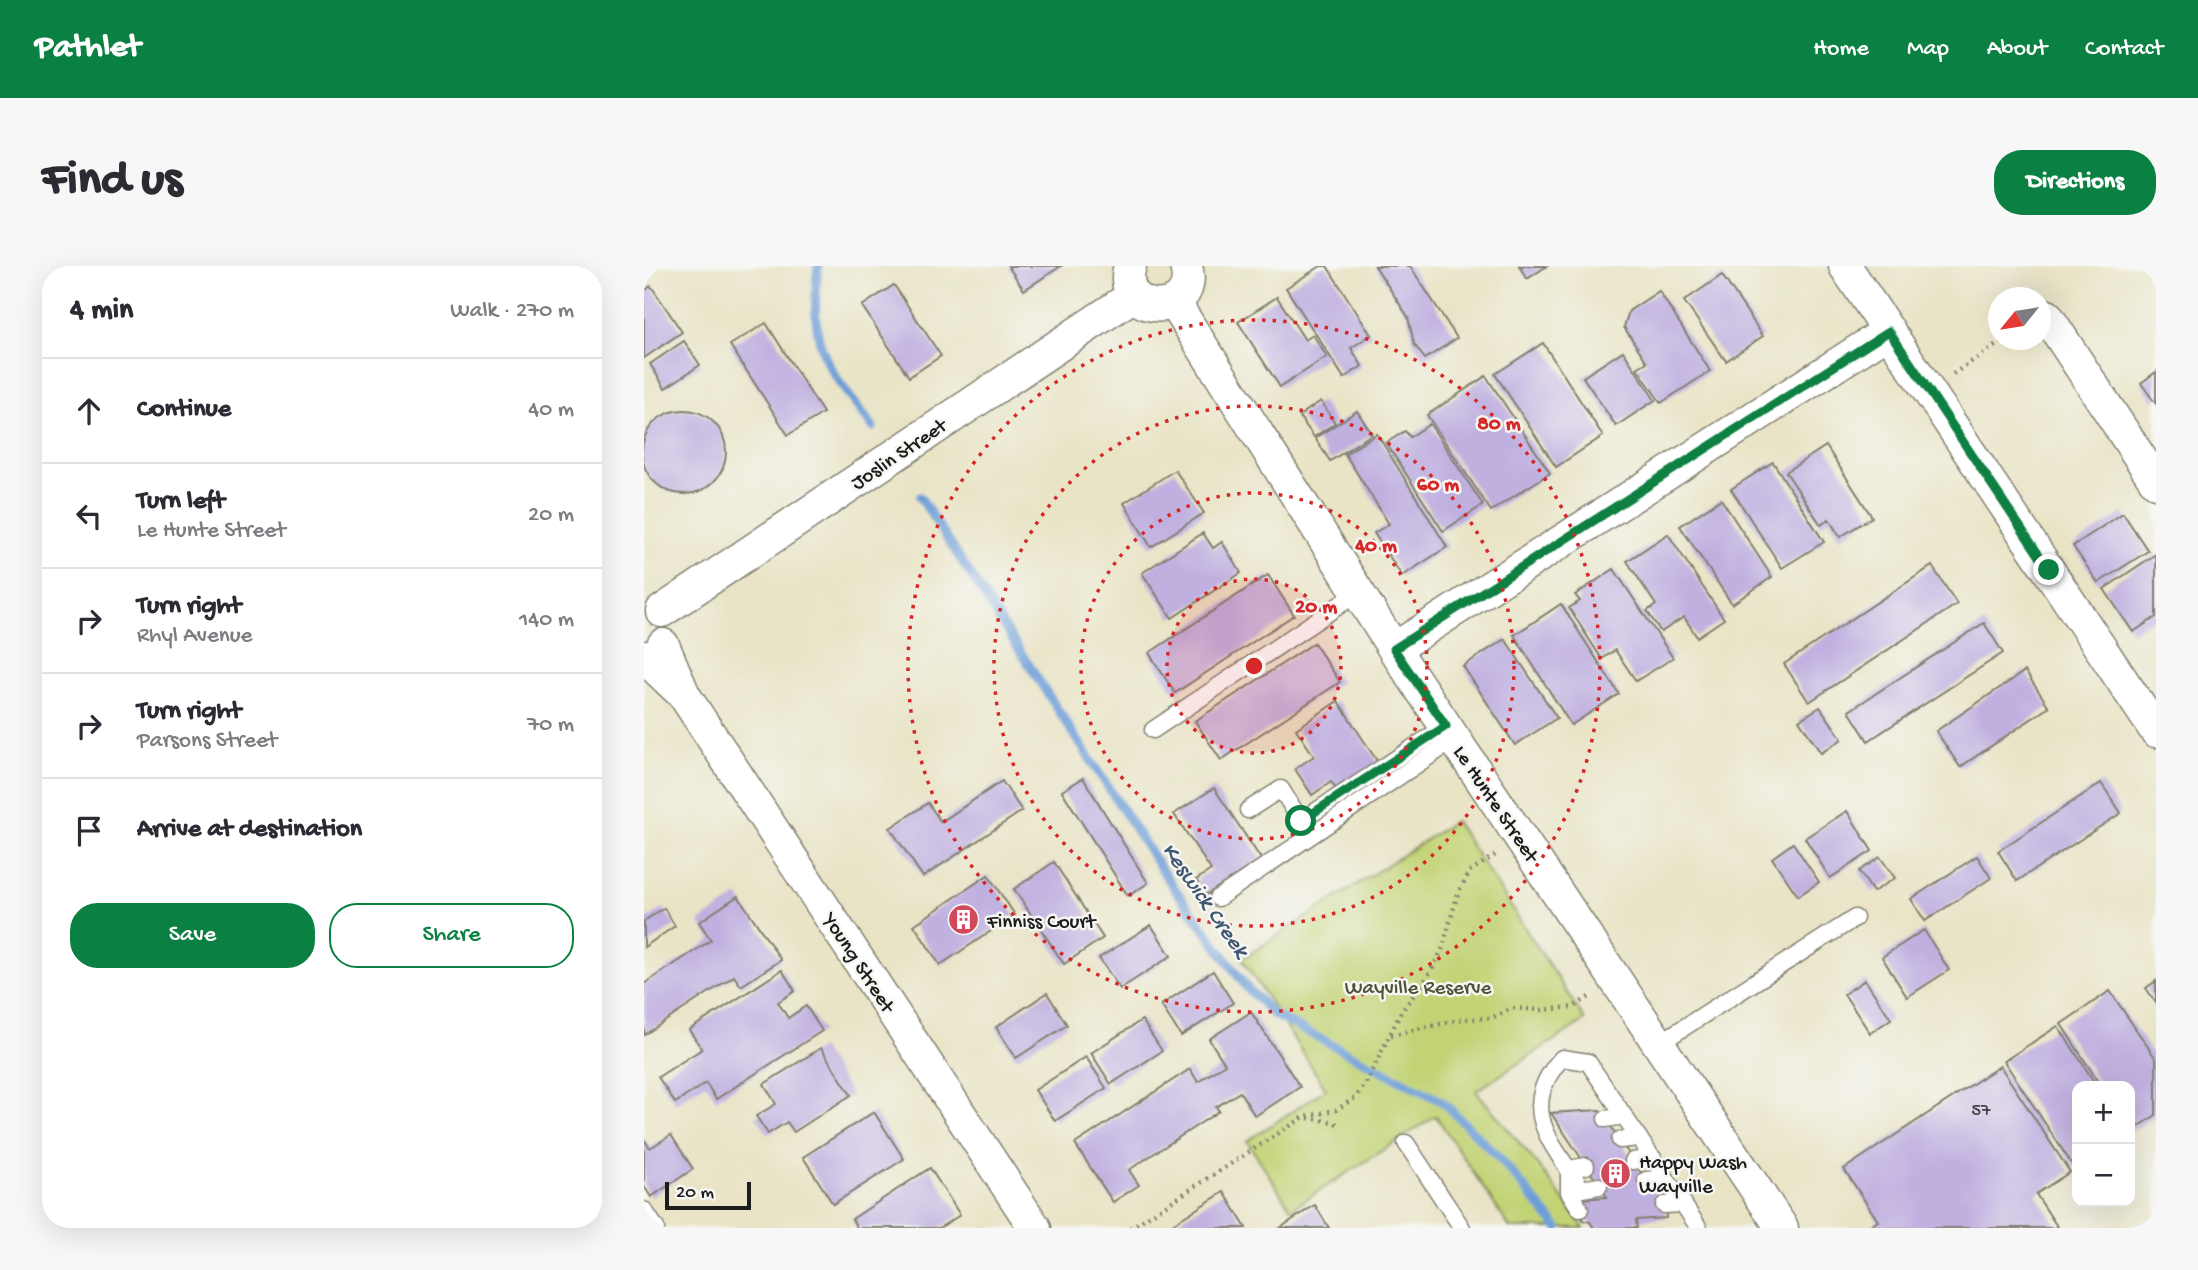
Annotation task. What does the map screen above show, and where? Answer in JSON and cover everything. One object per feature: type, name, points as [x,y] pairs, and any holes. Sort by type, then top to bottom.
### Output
[{"type":"street","points":[[1132,280],[1153,306],[1174,302],[1187,286],[1186,266]]},
{"type":"street","points":[[1845,266],[2156,731]]},
{"type":"street","name":"Joslin Street","points":[[653,605],[1132,280]]},
{"type":"street","name":"Le Hunte Street","points":[[1174,302],[1394,649],[1658,1044],[1774,1225]]},
{"type":"street","points":[[2051,324],[2156,482]]},
{"type":"street","points":[[1394,649],[1889,331]]},
{"type":"street","points":[[650,652],[668,625],[653,605]]},
{"type":"street","name":"Young Street","points":[[650,652],[684,695],[1035,1228]]},
{"type":"lane","points":[[1153,730],[1359,592]]},
{"type":"lane","points":[[1248,810],[1281,789],[1301,821],[1450,733]]},
{"type":"lane","points":[[1218,898],[1450,733]]},
{"type":"lane","points":[[1658,1044],[1855,918]]},
{"type":"lane","points":[[1599,1186],[1582,1189],[1542,1128],[1539,1100],[1548,1073],[1562,1058],[1588,1062],[1699,1228]]},
{"type":"lane","points":[[1606,1119],[1624,1116]]},
{"type":"lane","points":[[1542,1128],[1559,1125]]},
{"type":"lane","points":[[1619,1140],[1639,1138]]},
{"type":"lane","points":[[1406,1143],[1462,1228]]},
{"type":"lane","points":[[1557,1150],[1574,1148]]},
{"type":"lane","points":[[1633,1161],[1653,1158]]},
{"type":"lane","points":[[1569,1169],[1586,1167]]},
{"type":"lane","points":[[1569,1169],[1569,1192],[1580,1209]]},
{"type":"lane","points":[[1646,1180],[1666,1178]]},
{"type":"lane","points":[[1664,1205],[1684,1204]]},
{"type":"lane","points":[[644,1210],[656,1228]]},
{"type":"path","points":[[1929,391],[1989,350]]},
{"type":"path","points":[[1130,1228],[1304,1117],[1336,1110],[1355,1098],[1366,1084],[1401,1012],[1427,978],[1442,950],[1458,893],[1470,872],[1520,837]]},
{"type":"path","points":[[1390,1036],[1463,1019],[1491,1018],[1514,1008],[1541,1010],[1573,1007],[1615,980]]},
{"type":"path","points":[[1304,1117],[1335,1122],[1341,1126]]},
{"type":"green space","name":"Wayville Reserve","points":[[1455,821],[1585,1020],[1476,1091],[1538,1165],[1584,1228],[1510,1228],[1436,1116],[1291,1209],[1247,1141],[1326,1089],[1242,959]]},
{"type":"building","points":[[1008,266],[1061,266],[1024,290]]},
{"type":"building","points":[[1321,266],[1327,266],[1371,335],[1351,348],[1362,366],[1344,378],[1286,288]]},
{"type":"building","points":[[1375,266],[1410,266],[1457,338],[1425,359],[1414,344],[1408,317]]},
{"type":"building","points":[[1519,266],[1547,266],[1527,279]]},
{"type":"building","points":[[1722,275],[1763,336],[1726,361],[1684,301]]},
{"type":"building","points":[[894,285],[941,356],[909,377],[862,306]]},
{"type":"building","points":[[651,286],[682,332],[644,358],[644,291]]},
{"type":"building","points":[[1659,291],[1710,371],[1661,403],[1637,368],[1647,362],[1624,327],[1629,311]]},
{"type":"building","points":[[1277,297],[1305,340],[1313,335],[1327,357],[1280,387],[1238,322]]},
{"type":"building","points":[[766,323],[823,413],[788,435],[730,345]]},
{"type":"building","points":[[684,341],[700,365],[665,388],[650,364]]},
{"type":"building","points":[[1543,343],[1603,436],[1556,467],[1495,374]]},
{"type":"building","points":[[1623,351],[1655,400],[1616,426],[1583,377]]},
{"type":"building","points":[[2156,372],[2156,404],[2141,383]]},
{"type":"building","points":[[1486,376],[1550,473],[1491,511],[1427,415]]},
{"type":"building","points":[[1321,401],[1335,423],[1314,437],[1299,416]]},
{"type":"building","points":[[676,410],[692,410],[708,417],[719,428],[726,444],[723,468],[714,482],[692,494],[676,494],[660,487],[649,476],[642,460],[642,444],[649,428],[660,417]]},
{"type":"building","points":[[1357,411],[1372,434],[1330,461],[1315,438]]},
{"type":"building","points":[[1430,424],[1483,505],[1443,531],[1386,443],[1405,431],[1410,437]]},
{"type":"building","points":[[1377,434],[1447,547],[1402,576],[1374,533],[1389,524],[1345,454]]},
{"type":"building","points":[[1826,446],[1872,517],[1840,537],[1829,519],[1821,525],[1786,472]]},
{"type":"building","points":[[1773,462],[1824,542],[1782,568],[1731,489]]},
{"type":"building","points":[[1175,470],[1204,513],[1151,547],[1124,503]]},
{"type":"building","points":[[1721,499],[1772,577],[1732,604],[1680,526]]},
{"type":"building","points":[[2123,513],[2148,551],[2098,583],[2073,546]]},
{"type":"building","points":[[1203,533],[1213,548],[1222,542],[1241,573],[1172,618],[1142,573]]},
{"type":"building","points":[[1668,534],[1724,619],[1697,637],[1684,617],[1661,632],[1647,611],[1656,605],[1627,561]]},
{"type":"building","points":[[2156,554],[2156,617],[2133,632],[2104,589]]},
{"type":"building","points":[[1932,566],[1957,604],[1809,702],[1784,664]]},
{"type":"building","points":[[1614,569],[1673,658],[1636,681],[1615,650],[1602,659],[1569,608],[1580,601],[1575,595]]},
{"type":"building","points":[[1268,575],[1294,615],[1175,693],[1149,653]]},
{"type":"building","points":[[1561,604],[1619,694],[1571,725],[1514,635]]},
{"type":"building","points":[[1984,623],[2003,653],[1868,741],[1849,711]]},
{"type":"building","points":[[1505,639],[1557,718],[1515,745],[1463,666]]},
{"type":"building","points":[[1314,643],[1340,682],[1221,760],[1195,721]]},
{"type":"building","points":[[2025,671],[2049,707],[1960,767],[1936,731]]},
{"type":"building","points":[[1338,701],[1379,764],[1338,791],[1331,782],[1312,795],[1295,769],[1314,756],[1296,729]]},
{"type":"building","points":[[1820,707],[1842,739],[1821,753],[1799,720]]},
{"type":"building","points":[[1083,778],[1148,883],[1128,896],[1062,791]]},
{"type":"building","points":[[1002,781],[1022,811],[923,877],[890,828],[928,803],[941,822]]},
{"type":"building","points":[[2101,783],[2121,813],[2017,881],[1998,851]]},
{"type":"building","points":[[1214,788],[1261,859],[1206,895],[1196,880],[1211,870],[1174,814]]},
{"type":"building","points":[[1847,811],[1872,851],[1830,878],[1805,838]]},
{"type":"building","points":[[1793,843],[1819,882],[1798,896],[1772,858]]},
{"type":"building","points":[[1977,856],[1991,878],[1925,921],[1911,899]]},
{"type":"building","points":[[1880,857],[1895,878],[1873,892],[1859,871]]},
{"type":"building","points":[[1054,862],[1103,938],[1064,964],[1014,889]]},
{"type":"building","name":"Finniss Court","points":[[988,875],[1015,915],[940,965],[914,925]]},
{"type":"building","points":[[738,896],[781,960],[741,986],[734,976],[644,1035],[644,984],[711,940],[699,922]]},
{"type":"building","points":[[664,908],[675,926],[644,947],[644,921]]},
{"type":"building","points":[[1151,925],[1171,956],[1120,989],[1099,958]]},
{"type":"building","points":[[1924,930],[1949,970],[1907,997],[1882,957]]},
{"type":"building","points":[[782,970],[795,991],[778,1002],[788,1018],[806,1006],[822,1031],[716,1099],[706,1083],[675,1103],[658,1077],[702,1049],[689,1030]]},
{"type":"building","points":[[1213,971],[1233,1003],[1181,1036],[1161,1005]]},
{"type":"building","points":[[1865,980],[1891,1019],[1870,1033],[1844,994]]},
{"type":"building","points":[[2156,981],[2156,1003],[2146,988]]},
{"type":"building","points":[[2110,991],[2156,1059],[2156,1115],[2135,1129],[2135,1081],[2098,1081],[2061,1024]]},
{"type":"building","points":[[1047,993],[1067,1025],[1016,1058],[996,1027]]},
{"type":"building","points":[[1251,1012],[1300,1087],[1255,1116],[1240,1092],[1216,1107],[1219,1111],[1129,1170],[1139,1185],[1113,1202],[1075,1144],[1190,1069],[1198,1082],[1225,1064],[1209,1039]]},
{"type":"building","points":[[1142,1020],[1162,1051],[1111,1084],[1091,1053]]},
{"type":"building","points":[[2058,1026],[2094,1081],[2072,1081],[2072,1164],[2004,1061]]},
{"type":"building","points":[[821,1048],[851,1095],[794,1132],[787,1122],[768,1134],[756,1116],[776,1104],[764,1084]]},
{"type":"building","points":[[1086,1057],[1106,1088],[1055,1121],[1035,1090]]},
{"type":"building","points":[[2000,1066],[2070,1172],[2036,1194],[2058,1228],[1867,1228],[1878,1221],[1844,1169]]},
{"type":"building","name":"Happy Wash Wayville","points":[[1600,1110],[1655,1194],[1664,1193],[1666,1218],[1636,1220],[1637,1228],[1594,1228],[1590,1222],[1582,1220],[1579,1199],[1607,1197],[1551,1113]]},
{"type":"building","points":[[874,1112],[904,1159],[833,1204],[803,1157]]},
{"type":"building","points":[[671,1135],[693,1169],[651,1197],[644,1186],[644,1139],[650,1148]]},
{"type":"building","points":[[930,1168],[960,1215],[939,1228],[857,1228],[852,1219]]},
{"type":"building","points":[[1224,1192],[1246,1228],[1166,1228]]},
{"type":"building","points":[[1315,1205],[1329,1228],[1280,1228]]},
{"type":"waterway","name":"Keswick Creek","points":[[818,266],[816,317],[824,354],[842,387],[873,427]]},
{"type":"waterway","name":"Keswick Creek","points":[[920,497],[1165,875],[1247,988],[1274,1015],[1443,1102],[1502,1161],[1558,1228]]},
{"type":"place","name":"Finniss Court","points":[[964,920]]},
{"type":"place","name":"Happy Wash Wayville","points":[[1616,1173]]},
{"type":"route","points":[[1301,821],[1446,726],[1394,649],[1889,331],[2049,570]]}]
